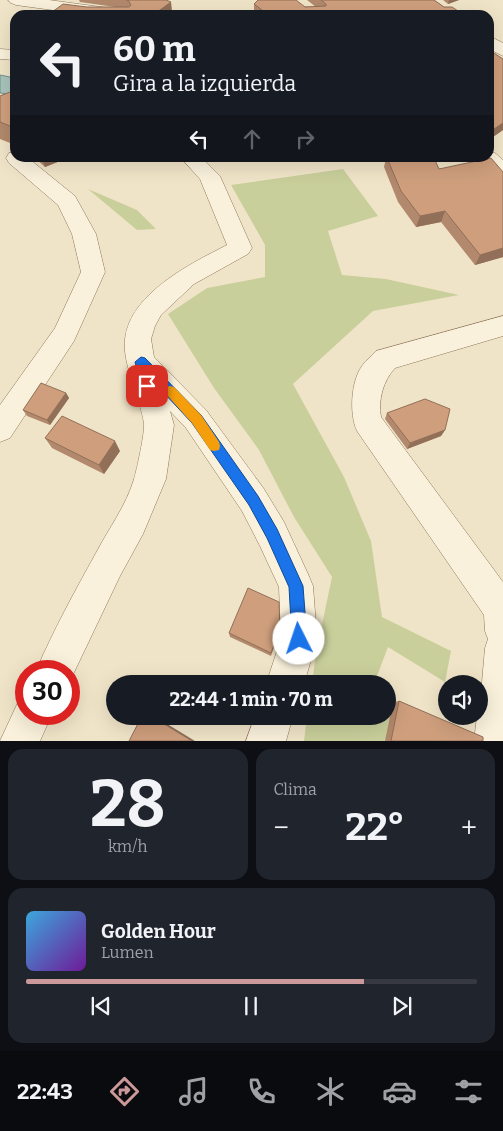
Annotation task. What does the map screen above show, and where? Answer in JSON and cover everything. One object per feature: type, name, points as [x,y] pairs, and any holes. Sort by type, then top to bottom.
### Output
[{"type":"street","points":[[16,0],[94,10]]},
{"type":"street","points":[[0,429],[65,334],[93,272],[84,234],[67,201],[22,162]]},
{"type":"street","points":[[60,660],[108,564],[132,522],[150,479],[159,425],[141,362],[138,339],[142,325],[152,308],[185,278],[240,248],[209,176],[196,162]]},
{"type":"street","points":[[493,162],[503,171]]},
{"type":"street","points":[[503,326],[386,359],[372,374],[365,410],[367,422],[501,609],[503,631]]},
{"type":"street","points":[[141,362],[196,419],[253,500],[272,534],[296,586],[299,639],[288,675]]},
{"type":"street","points":[[494,741],[503,648]]},
{"type":"street","points":[[19,741],[27,725]]},
{"type":"street","points":[[266,741],[271,725]]},
{"type":"green space","points":[[343,169],[378,216],[328,231],[342,275],[386,279],[459,295],[373,311],[293,384],[344,477],[371,541],[382,617],[451,651],[446,675],[438,675],[438,678],[388,647],[377,675],[313,675],[332,577],[294,517],[259,450],[214,388],[168,314],[207,288],[265,277],[265,245],[231,185]]},
{"type":"green space","points":[[88,189],[137,210],[156,229],[137,230]]},
{"type":"green space","points":[[396,715],[431,739],[430,741],[304,741],[306,725],[396,725]]},
{"type":"water","points":[[0,75],[10,77],[10,94],[0,93]]},
{"type":"building","points":[[128,0],[166,0],[171,2],[160,10],[55,10],[63,4],[87,7],[129,7],[131,5]]},
{"type":"building","points":[[258,0],[296,0],[305,7],[326,6],[321,0],[434,0],[444,7],[452,7],[456,10],[262,10],[254,4]]},
{"type":"building","points":[[494,53],[503,59],[503,123],[494,129]]},
{"type":"building","points":[[10,92],[10,126],[0,122],[0,96]]},
{"type":"building","points":[[389,162],[436,162],[439,169],[472,162],[494,162],[503,172],[503,248],[480,255],[445,211],[420,216],[401,191]]},
{"type":"building","points":[[41,383],[66,393],[47,420],[23,410]]},
{"type":"building","points":[[425,399],[450,409],[445,430],[410,443],[387,413]]},
{"type":"building","points":[[62,416],[115,441],[99,465],[45,438]]},
{"type":"building","points":[[248,588],[279,602],[280,630],[271,653],[229,633]]},
{"type":"building","points":[[399,701],[438,718],[438,725],[455,725],[483,737],[483,741],[391,741],[394,725],[396,725]]},
{"type":"building","points":[[137,725],[166,725],[192,741],[129,741]]},
{"type":"slow traffic","points":[[170,391],[196,419],[214,446]]},
{"type":"route","points":[[147,386],[141,362],[196,419],[253,500],[272,534],[296,586],[299,639]]}]
